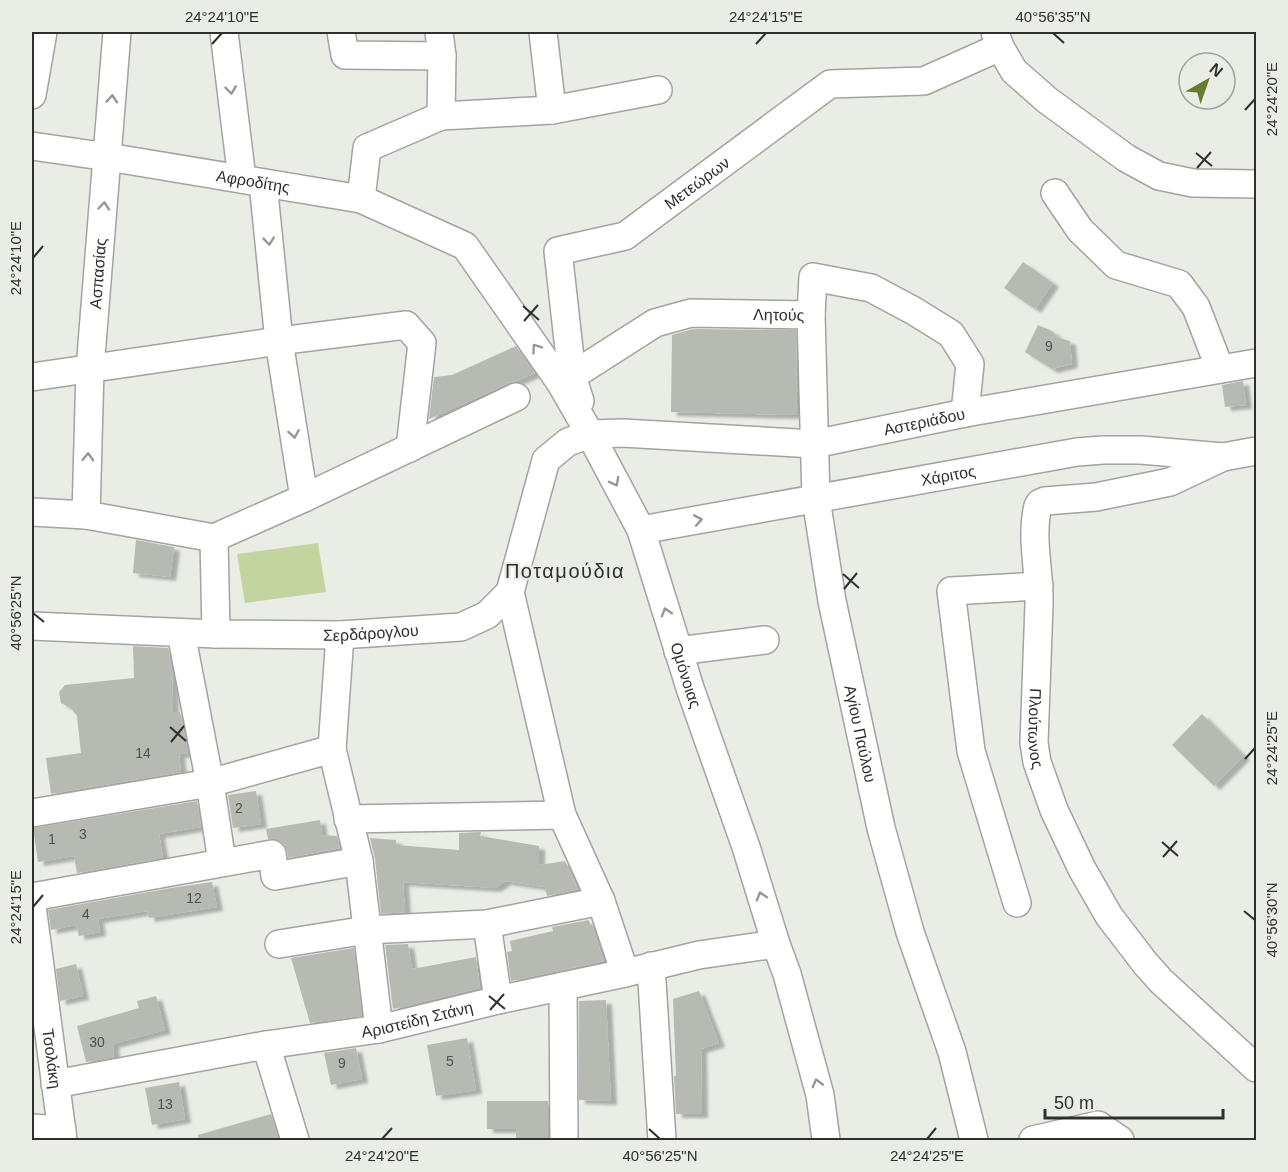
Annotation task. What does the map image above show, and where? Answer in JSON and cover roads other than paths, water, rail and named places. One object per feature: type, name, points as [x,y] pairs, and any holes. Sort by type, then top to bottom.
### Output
[{"type":"street","points":[[32,95],[43,32]]},
{"type":"street","name":"Ασπασίας","points":[[86,515],[90,369],[117,32]]},
{"type":"street","points":[[224,32],[252,181],[304,498]]},
{"type":"street","points":[[341,32],[345,55],[440,44],[441,116]]},
{"type":"street","points":[[543,32],[552,110]]},
{"type":"street","points":[[998,39],[1014,71],[1047,100],[1126,158],[1159,176],[1193,183],[1257,184]]},
{"type":"street","name":"Μετεώρων","points":[[566,379],[558,251],[625,236],[830,84],[924,81],[998,39]]},
{"type":"street","points":[[361,199],[367,148],[441,116],[552,110],[658,90]]},
{"type":"street","name":"Αφροδίτης","points":[[32,146],[361,199],[465,246]]},
{"type":"street","points":[[1055,193],[1080,230],[1116,265],[1179,284],[1196,307],[1220,369]]},
{"type":"street","name":"Ομόνοιας","points":[[465,246],[566,379],[590,434],[640,530],[678,651],[787,974],[820,1095],[826,1140]]},
{"type":"street","name":"Λητούς","points":[[566,379],[655,323],[691,313],[811,315],[813,277],[872,288],[951,334],[970,364],[965,413]]},
{"type":"street","name":"Αγίου Παύλου","points":[[811,315],[816,499],[832,601],[881,828],[910,932],[952,1052],[974,1140]]},
{"type":"street","points":[[32,376],[406,325],[422,343],[410,448]]},
{"type":"street","name":"Αστεριάδου","points":[[590,434],[623,433],[814,444],[965,413],[1257,363]]},
{"type":"street","points":[[32,512],[86,515],[214,538],[304,498],[516,397]]},
{"type":"street","name":"Σερδάρογλου","points":[[32,626],[181,633],[340,635],[461,627],[487,615],[510,592],[546,460],[568,442],[590,434]]},
{"type":"street","name":"Χάριτος","points":[[640,530],[1093,451],[1141,450],[1223,457],[1257,451]]},
{"type":"street","name":"Πλούτωνος","points":[[1223,457],[1170,482],[1096,497],[1040,503],[1037,510],[1036,537],[1040,586],[1034,743],[1041,775],[1062,827],[1082,869],[1109,916],[1161,981],[1257,1068]]},
{"type":"street","points":[[214,538],[216,634]]},
{"type":"street","points":[[1017,903],[971,751],[951,591],[1040,586]]},
{"type":"street","points":[[510,592],[562,815],[601,902],[625,973]]},
{"type":"street","points":[[181,633],[210,783],[222,862]]},
{"type":"street","points":[[340,635],[332,749],[359,861],[379,1029]]},
{"type":"street","points":[[678,651],[765,640]]},
{"type":"street","points":[[32,813],[210,783],[332,749]]},
{"type":"street","points":[[348,819],[562,815]]},
{"type":"street","points":[[32,897],[272,854],[275,876],[359,861]]},
{"type":"street","points":[[279,944],[367,930],[487,924],[601,902]]},
{"type":"street","name":"Τσολάκη","points":[[32,906],[63,1135]]},
{"type":"street","points":[[487,924],[498,1000]]},
{"type":"street","name":"Αριστείδη Στάνη","points":[[55,1084],[266,1045],[379,1029],[699,955],[776,944]]},
{"type":"street","points":[[651,966],[662,1140]]},
{"type":"street","points":[[563,986],[564,1140]]},
{"type":"street","points":[[266,1045],[295,1140]]},
{"type":"street","points":[[1033,1140],[1098,1125],[1120,1140]]},
{"type":"street","points":[[32,1128],[63,1135]]},
{"type":"district","name":"Ποταμούδια","points":[[565,571]]}]
